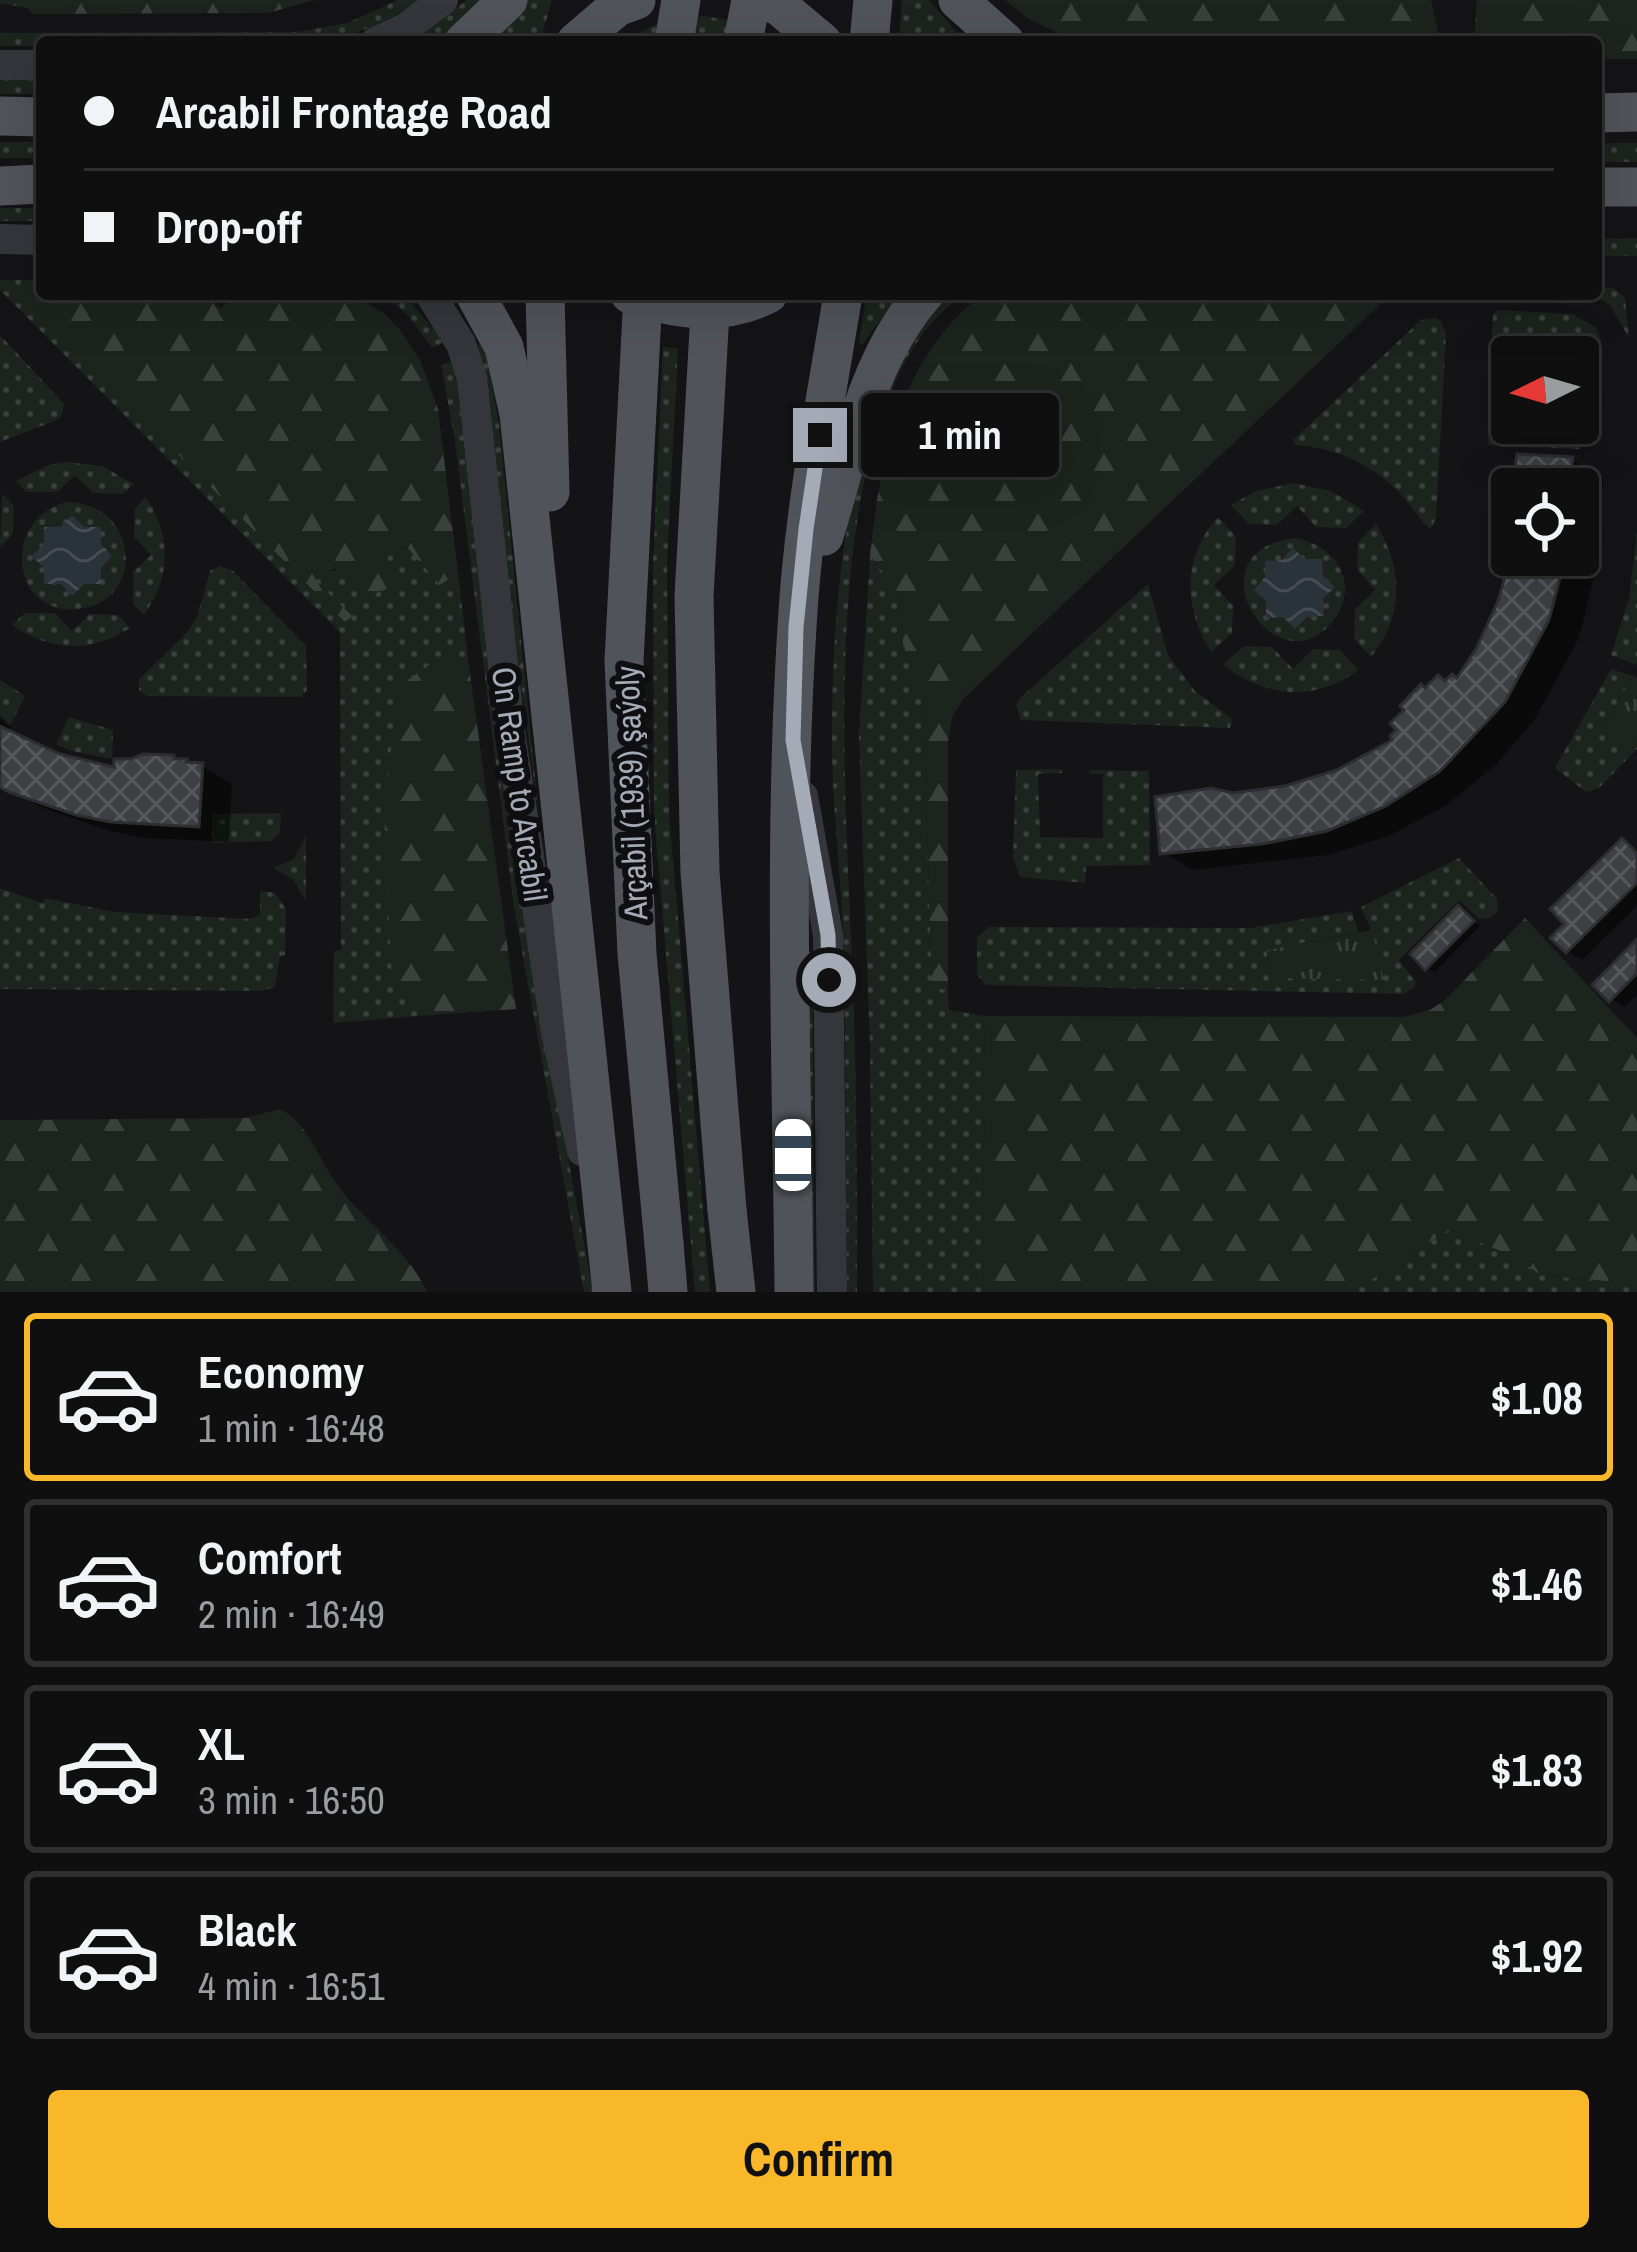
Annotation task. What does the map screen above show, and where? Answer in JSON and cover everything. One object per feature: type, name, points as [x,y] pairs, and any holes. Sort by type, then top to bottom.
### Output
[{"type":"main road","points":[[470,36],[508,0]]},
{"type":"main road","points":[[574,0],[575,36]]},
{"type":"main road","points":[[582,36],[617,7],[636,0]]},
{"type":"main road","points":[[675,36],[680,0]]},
{"type":"main road","points":[[744,36],[751,0]]},
{"type":"main road","points":[[763,0],[779,6],[816,36]]},
{"type":"main road","points":[[870,36],[874,0]]},
{"type":"main road","points":[[958,0],[998,36]]},
{"type":"main road","points":[[1602,113],[1637,112]]},
{"type":"main road","points":[[0,116],[36,116]]},
{"type":"main road","points":[[0,186],[36,184]]},
{"type":"main road","points":[[1602,188],[1637,187]]},
{"type":"main road","points":[[478,300],[505,347],[519,414],[611,1285]]},
{"type":"main road","points":[[544,300],[553,753]]},
{"type":"main road","name":"Arçabil (1939) şaýoly","points":[[643,300],[624,661],[637,954],[668,1292]]},
{"type":"main road","points":[[647,300],[669,308],[716,310],[748,300]]},
{"type":"main road","name":"Arçabil (1939) şaýoly","points":[[711,300],[694,619],[700,872],[736,1292]]},
{"type":"main road","points":[[794,1292],[796,627],[806,529],[842,300]]},
{"type":"main road","points":[[796,627],[860,413],[919,300]]},
{"type":"street","points":[[387,36],[443,0]]},
{"type":"street","points":[[0,65],[36,65]]},
{"type":"street","points":[[0,239],[36,240]]},
{"type":"street","name":"On Ramp to Arcabil","points":[[433,300],[461,344],[472,378],[511,738],[552,1009],[611,1285]]},
{"type":"street","points":[[793,740],[828,935],[832,1292]]},
{"type":"green space","points":[[0,0],[314,0],[268,13],[33,14]]},
{"type":"green space","points":[[398,0],[421,0],[345,36],[36,36],[36,46],[0,46],[0,33],[297,32],[347,23]]},
{"type":"green space","points":[[467,0],[488,0],[448,36],[417,36]]},
{"type":"green space","points":[[527,0],[552,0],[542,36],[493,36]]},
{"type":"green space","points":[[902,0],[929,0],[960,36],[899,36]]},
{"type":"green space","points":[[1005,0],[1431,0],[1439,36],[1064,36],[1029,19]]},
{"type":"green space","points":[[1477,0],[1637,0],[1637,59],[1602,59],[1602,36],[1474,36]]},
{"type":"green space","points":[[704,16],[746,23],[769,36],[634,36],[663,21]]},
{"type":"green space","points":[[0,77],[36,78],[36,94],[0,94]]},
{"type":"green space","points":[[0,142],[36,142],[36,158],[0,158]]},
{"type":"green space","points":[[1602,143],[1637,143],[1637,162],[1602,162]]},
{"type":"green space","points":[[0,208],[36,208],[36,221],[0,221]]},
{"type":"green space","points":[[1637,238],[1637,256],[1602,256],[1602,239]]},
{"type":"green space","points":[[0,280],[36,280],[36,290],[17,291],[351,615],[314,579],[408,547],[440,585],[458,573],[469,666],[435,661],[392,980],[429,1015],[333,1023],[334,951],[341,950],[340,632],[0,290]]},
{"type":"green space","points":[[1602,287],[1614,288],[1625,298],[1629,338],[1602,300]]},
{"type":"green space","points":[[15,290],[36,290],[36,300],[209,300],[221,308],[232,300],[361,300],[385,314],[421,362],[438,409],[458,573],[440,585],[407,547],[387,557],[395,585],[368,597],[335,568],[315,580],[352,616],[345,622]]},
{"type":"green space","points":[[390,300],[409,300],[444,342],[432,348]]},
{"type":"green space","points":[[866,300],[896,300],[861,346]]},
{"type":"green space","points":[[944,300],[956,300],[924,332],[890,395],[866,471],[852,556],[844,738],[857,1292],[847,1292],[843,935],[832,743],[836,629],[851,504],[866,443],[886,386],[914,335]]},
{"type":"green space","points":[[976,300],[1385,300],[964,698],[952,717],[948,743],[948,990],[932,988],[923,700],[903,644],[899,594],[870,555],[880,482],[900,411],[914,378],[955,319]]},
{"type":"green space","points":[[1497,310],[1572,314],[1596,327],[1599,336],[1492,336]]},
{"type":"green space","points":[[1435,318],[1446,334],[1436,518],[1431,529],[1395,488],[1370,469],[1342,455],[1296,445],[1293,440],[1421,320]]},
{"type":"green space","points":[[0,335],[64,404],[61,417],[0,442]]},
{"type":"green space","points":[[1599,336],[1602,345],[1599,395]]},
{"type":"green space","points":[[484,343],[499,424],[539,817],[476,346]]},
{"type":"green space","points":[[663,347],[678,348],[667,562],[669,813],[710,1292],[695,1292],[654,814],[653,562]]},
{"type":"green space","points":[[453,361],[521,905],[593,1292],[584,1292],[514,907],[455,441],[441,365]]},
{"type":"green space","points":[[1490,383],[1491,444],[1543,444],[1543,448],[1488,445]]},
{"type":"green space","points":[[1548,444],[1579,444],[1579,449],[1548,448]]},
{"type":"green space","points":[[66,462],[102,466],[134,484],[123,494],[93,493],[75,475],[57,492],[26,492],[16,481]]},
{"type":"green space","points":[[1293,483],[1331,491],[1364,511],[1346,528],[1316,527],[1297,506],[1277,525],[1249,524],[1231,505],[1256,491]]},
{"type":"green space","points":[[2,494],[14,506],[13,534],[0,547]]},
{"type":"green space","points":[[146,497],[160,527],[165,557],[159,586],[144,615],[133,604],[133,572],[151,555],[134,537],[135,508]]},
{"type":"green space","points":[[66,502],[90,506],[108,518],[125,552],[124,572],[116,589],[101,602],[79,609],[56,607],[39,598],[22,565],[31,527],[45,512]]},
{"type":"green space","points":[[1218,517],[1236,537],[1235,565],[1214,585],[1233,606],[1232,633],[1211,652],[1196,618],[1190,583],[1198,549]]},
{"type":"green space","points":[[1376,524],[1391,558],[1396,592],[1390,625],[1371,657],[1354,639],[1355,609],[1375,590],[1357,569],[1358,542]]},
{"type":"green space","points":[[1637,532],[1636,665],[1611,655],[1629,598]]},
{"type":"green space","points":[[1293,538],[1330,555],[1345,590],[1335,618],[1313,638],[1290,641],[1269,631],[1253,613],[1244,591],[1246,568],[1262,549]]},
{"type":"green space","points":[[870,555],[899,594],[903,644],[923,700],[932,987],[948,990],[949,1010],[985,1016],[983,1292],[873,1292],[859,736]]},
{"type":"green space","points":[[220,566],[233,571],[306,646],[307,690],[301,697],[147,696],[139,690],[139,679],[197,617],[210,571]]},
{"type":"green space","points":[[1148,584],[1168,655],[1194,690],[1232,719],[1230,728],[1021,720],[1016,705],[1020,698]]},
{"type":"green space","points":[[25,613],[55,613],[72,631],[90,614],[118,615],[130,628],[100,642],[56,644],[12,625]]},
{"type":"green space","points":[[1244,646],[1272,647],[1293,669],[1313,649],[1340,650],[1358,670],[1325,688],[1273,689],[1223,665]]},
{"type":"green space","points":[[435,661],[469,666],[516,1009],[429,1015],[392,981],[384,813],[398,687]]},
{"type":"green space","points":[[1611,669],[1633,676],[1603,726],[1634,744],[1637,738],[1637,749],[1599,788],[1586,792],[1555,768]]},
{"type":"green space","points":[[1633,676],[1637,678],[1637,738],[1633,745],[1603,727]]},
{"type":"green space","points":[[0,680],[25,696],[10,726],[0,720]]},
{"type":"green space","points":[[69,717],[113,730],[112,759],[56,744]]},
{"type":"green space","points":[[1062,769],[1062,773],[1038,774],[1040,837],[1103,838],[1103,774],[1089,774],[1089,770],[1149,771],[1150,865],[1086,866],[1085,883],[1020,877],[1013,857],[1016,770]]},
{"type":"green space","points":[[281,813],[280,832],[272,841],[212,843],[212,814]]},
{"type":"green space","points":[[306,836],[306,901],[293,879],[273,868],[294,859]]},
{"type":"green space","points":[[1459,858],[1497,899],[1498,911],[1479,919],[1459,900],[1399,960],[1416,982],[1403,994],[986,985],[977,974],[977,938],[989,927],[1250,928],[1352,911],[1358,932],[1267,950],[1268,978],[1371,930],[1361,907]]},
{"type":"green space","points":[[0,888],[42,903],[45,898],[115,912],[250,919],[260,914],[260,891],[275,893],[286,909],[285,955],[280,956],[275,987],[261,991],[0,989]]},
{"type":"green space","points":[[1525,918],[1637,1038],[1637,1284],[1541,1275],[1514,1257],[1450,1229],[1352,1292],[983,1292],[985,1016],[1404,1017],[1444,1001]]},
{"type":"green space","points":[[1372,930],[1384,980],[1268,978],[1267,950]]},
{"type":"green space","points":[[808,951],[812,954],[815,1292],[806,1292]]},
{"type":"green space","points":[[280,1109],[306,1132],[336,1183],[408,1262],[427,1292],[0,1292],[0,1120],[246,1118]]},
{"type":"green space","points":[[1450,1229],[1515,1257],[1541,1275],[1637,1284],[1637,1292],[1352,1292]]},
{"type":"water","points":[[72,515],[84,527],[101,527],[101,544],[112,556],[101,568],[101,584],[84,584],[72,596],[61,584],[44,584],[44,568],[32,556],[44,544],[44,527],[60,527]]},
{"type":"water","points":[[1293,548],[1305,559],[1322,559],[1323,576],[1335,587],[1323,599],[1324,616],[1307,617],[1295,629],[1283,617],[1266,618],[1266,601],[1254,590],[1265,577],[1265,561],[1282,560]]},
{"type":"building","points":[[1517,454],[1573,457],[1572,468],[1515,468]]},
{"type":"building","points":[[1505,576],[1561,576],[1549,620],[1505,702],[1440,771],[1386,806],[1327,831],[1262,844],[1160,854],[1155,797],[1211,788],[1233,793],[1285,786],[1337,770],[1392,740],[1396,730],[1390,723],[1404,710],[1400,706],[1421,684],[1425,688],[1438,675],[1445,681],[1452,674],[1457,678],[1498,601]]},
{"type":"building","points":[[0,726],[60,754],[114,767],[114,759],[143,754],[174,755],[174,759],[203,763],[199,827],[111,822],[9,792],[0,787]]},
{"type":"building","points":[[1622,838],[1637,853],[1637,883],[1566,953],[1550,938],[1564,924],[1550,909]]},
{"type":"building","points":[[1458,905],[1474,921],[1425,970],[1410,954]]},
{"type":"building","points":[[1637,939],[1637,973],[1609,1002],[1592,985]]},
{"type":"route","points":[[820,435],[796,627],[793,740],[828,935],[829,980]]}]
